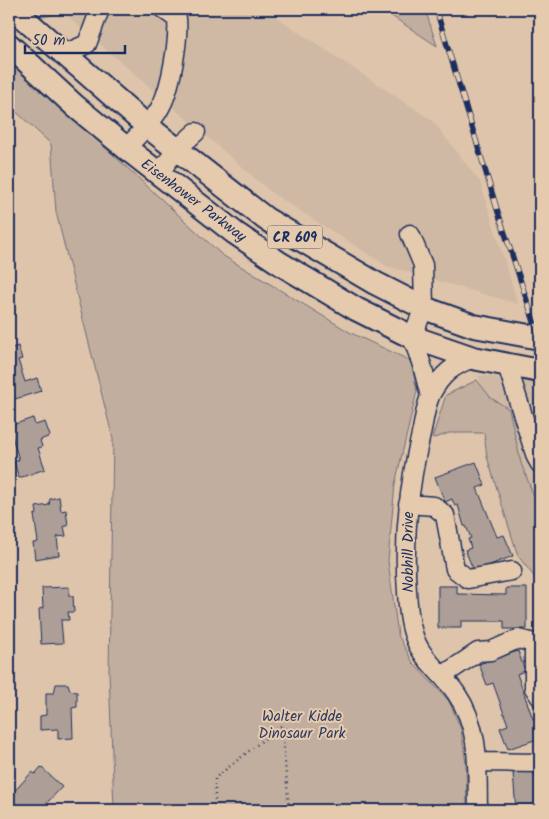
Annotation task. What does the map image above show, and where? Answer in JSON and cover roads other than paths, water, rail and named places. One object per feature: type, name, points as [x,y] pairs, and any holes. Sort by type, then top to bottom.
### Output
[{"type":"main road","name":"Eisenhower Parkway","points":[[12,9],[147,126],[266,219],[375,283],[424,308],[474,326],[540,338]]},
{"type":"main road","name":"Eisenhower Parkway","points":[[9,45],[75,106],[126,148],[235,233],[281,264],[356,310],[412,337],[473,358],[540,371]]},
{"type":"street","points":[[64,54],[87,44],[100,9]]},
{"type":"street","points":[[126,148],[147,126],[162,105],[171,72],[179,14],[163,9]]},
{"type":"street","points":[[159,173],[177,149],[196,132]]},
{"type":"street","points":[[410,234],[422,265],[424,308],[412,337],[430,396]]},
{"type":"street","points":[[430,396],[440,379],[450,369],[473,358]]},
{"type":"street","points":[[507,365],[540,464]]},
{"type":"street","name":"Nobhill Drive","points":[[430,396],[413,467],[408,504],[405,563],[409,614],[414,638],[424,656],[456,693],[467,710],[473,728],[477,762],[478,810]]},
{"type":"street","points":[[408,504],[434,506],[445,515],[455,569],[468,579],[512,571]]},
{"type":"street","points":[[442,676],[478,652],[491,650],[518,639],[534,643],[534,688],[540,697]]},
{"type":"street","points":[[477,762],[540,763]]},
{"type":"railway","points":[[436,9],[497,209],[540,340]]},
{"type":"park label","name":"Walter Kidde Dinosaur Park","points":[[302,724]]}]
